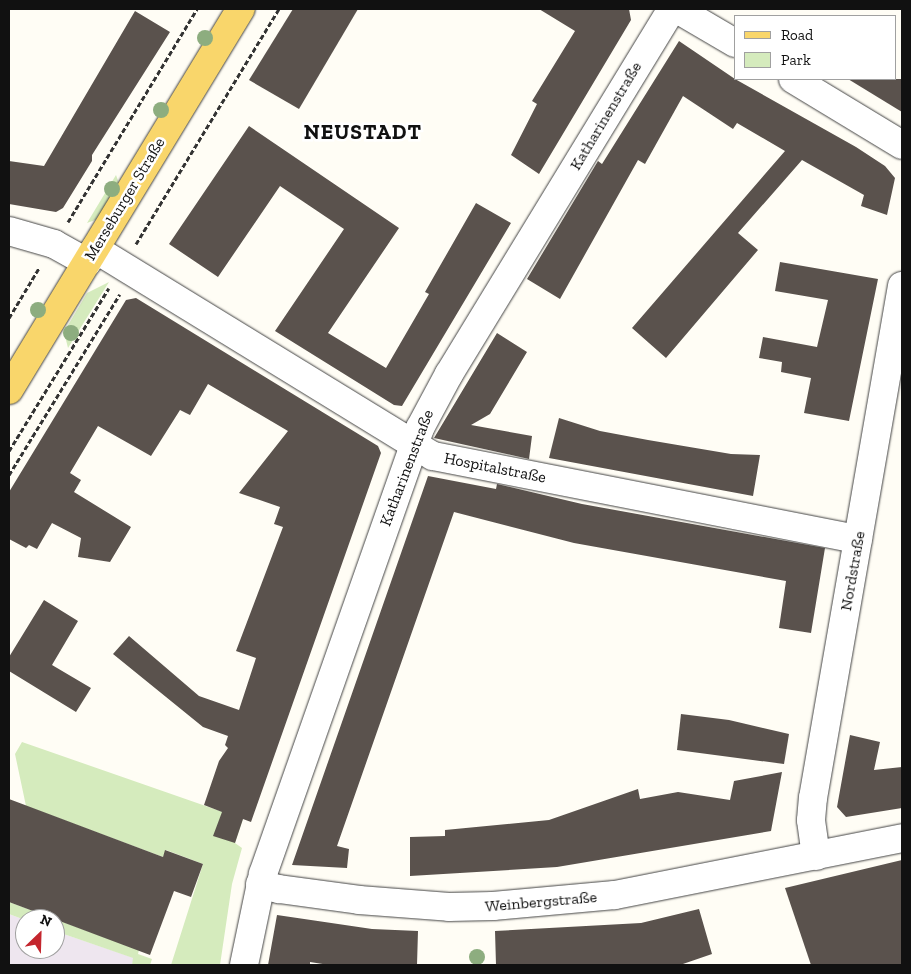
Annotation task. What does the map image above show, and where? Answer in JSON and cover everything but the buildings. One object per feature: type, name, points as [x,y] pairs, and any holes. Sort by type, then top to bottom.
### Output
[{"type":"main road","name":"Merseburger Straße","points":[[9,390],[241,9]]},
{"type":"street","name":"Katharinenstraße","points":[[260,884],[413,444],[444,382],[672,9]]},
{"type":"street","points":[[677,9],[734,43]]},
{"type":"street","points":[[795,80],[902,145]]},
{"type":"street","name":"Hospitalstraße","points":[[9,231],[91,256],[126,280],[413,444],[441,458],[858,539]]},
{"type":"street","name":"Nordstraße","points":[[816,856],[811,809],[902,286]]},
{"type":"street","name":"Weinbergstraße","points":[[260,884],[279,889],[359,900],[449,907],[493,906],[615,895],[902,838]]},
{"type":"street","points":[[244,965],[260,884]]},
{"type":"path","points":[[9,318],[197,9]]},
{"type":"path","points":[[9,475],[126,280],[279,9]]},
{"type":"path","points":[[9,451],[126,280]]},
{"type":"shaded area","points":[[9,914],[15,916],[15,959],[65,959],[65,934],[134,958],[132,965],[9,965]]},
{"type":"green space","points":[[116,175],[120,186],[98,219],[87,223]]},
{"type":"green space","points":[[109,282],[68,348],[64,332],[87,293]]},
{"type":"green space","points":[[22,742],[243,819],[235,843],[242,848],[232,884],[220,965],[171,965],[203,864],[166,850],[163,857],[26,806],[15,754]]},
{"type":"green space","points":[[9,902],[28,909],[15,909],[15,916],[9,914]]},
{"type":"green space","points":[[65,923],[139,950],[138,954],[152,959],[150,965],[132,965],[133,958],[65,934]]},
{"type":"district","name":"NEUSTADT","points":[[363,132]]}]
